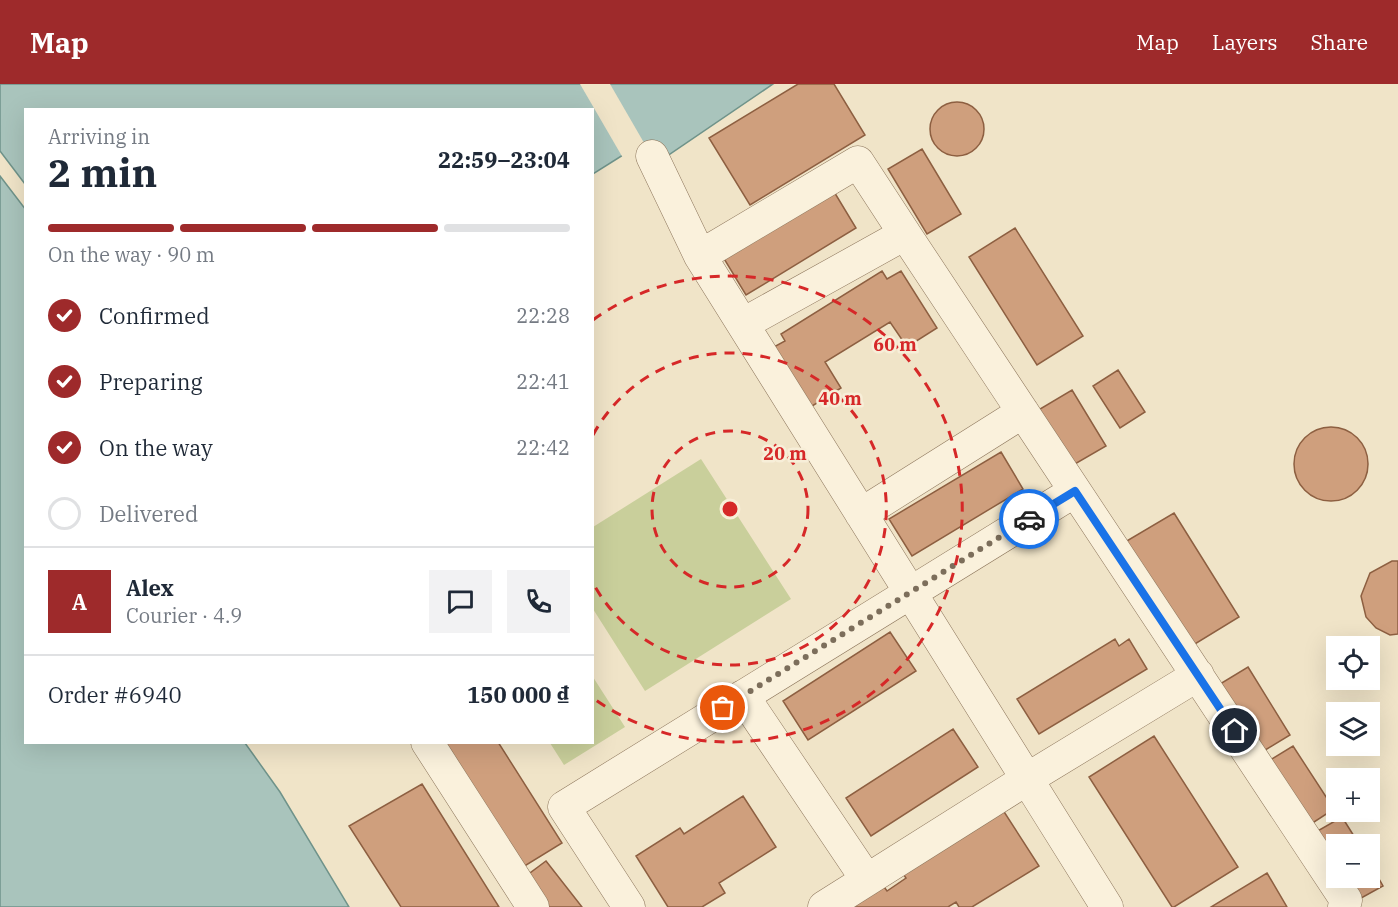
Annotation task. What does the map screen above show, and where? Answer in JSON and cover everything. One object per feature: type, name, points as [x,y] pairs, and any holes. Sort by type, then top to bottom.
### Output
[{"type":"street","points":[[652,156],[700,256],[1027,779],[1098,904]]},
{"type":"street","points":[[700,256],[858,162],[1346,900],[1344,907]]},
{"type":"street","points":[[743,324],[905,234]]},
{"type":"street","points":[[861,514],[1023,412]]},
{"type":"street","points":[[629,907],[564,807],[1075,491]]},
{"type":"street","points":[[824,907],[1197,675]]},
{"type":"street","points":[[743,696],[867,880]]},
{"type":"street","points":[[428,744],[532,907]]},
{"type":"green space","points":[[701,459],[791,599],[645,691],[594,611],[594,526]]},
{"type":"green space","points":[[594,679],[625,727],[564,765],[551,744],[594,744]]},
{"type":"water","points":[[0,84],[773,84],[667,156],[646,144],[594,173],[594,108],[24,108],[24,183],[0,151]]},
{"type":"water","points":[[0,176],[24,207],[24,744],[246,744],[280,792],[349,907],[0,907]]},
{"type":"pier","points":[[580,84],[610,84],[647,148],[623,158]]},
{"type":"building","points":[[798,84],[834,84],[865,135],[750,205],[709,138]]},
{"type":"building","points":[[957,102],[967,104],[976,110],[982,119],[984,129],[982,139],[976,148],[967,154],[957,156],[947,154],[938,148],[932,139],[930,129],[932,119],[938,110],[947,104]]},
{"type":"building","points":[[922,149],[961,214],[927,234],[888,169]]},
{"type":"building","points":[[833,190],[856,228],[746,295],[723,257]]},
{"type":"building","points":[[1015,228],[1083,336],[1037,365],[969,257]]},
{"type":"building","points":[[882,271],[887,279],[901,271],[937,328],[907,347],[890,322],[825,362],[841,388],[809,408],[772,348],[785,341],[781,334]]},
{"type":"building","points":[[1118,370],[1145,412],[1120,428],[1093,386]]},
{"type":"building","points":[[1072,390],[1106,446],[1068,468],[1035,412]]},
{"type":"building","points":[[1331,427],[1352,433],[1362,443],[1368,464],[1362,485],[1352,495],[1331,501],[1310,495],[1300,485],[1294,464],[1300,443],[1310,433]]},
{"type":"building","points":[[1001,452],[1023,489],[912,556],[889,519]]},
{"type":"building","points":[[1174,513],[1239,617],[1190,647],[1125,542]]},
{"type":"building","points":[[1392,561],[1398,561],[1398,634],[1390,635],[1376,628],[1366,617],[1361,596],[1370,573]]},
{"type":"building","points":[[890,632],[916,671],[808,740],[783,701]]},
{"type":"building","points":[[1115,639],[1119,646],[1129,639],[1147,669],[1039,734],[1017,699]]},
{"type":"building","points":[[1248,667],[1290,735],[1262,752],[1220,684]]},
{"type":"building","points":[[953,729],[978,767],[871,836],[846,798]]},
{"type":"building","points":[[1154,736],[1238,867],[1174,907],[1089,777]]},
{"type":"building","points":[[445,744],[499,744],[562,843],[523,867]]},
{"type":"building","points":[[1293,746],[1326,797],[1326,814],[1308,826],[1267,762]]},
{"type":"building","points":[[422,784],[499,907],[401,907],[349,826]]},
{"type":"building","points":[[743,796],[776,847],[719,883],[725,893],[702,907],[668,907],[636,856],[680,828],[684,834]]},
{"type":"building","points":[[999,804],[1039,866],[972,907],[959,907],[956,902],[948,907],[845,907],[882,884],[887,891],[906,878],[898,866]]},
{"type":"building","points":[[1333,822],[1345,822],[1353,834],[1326,834],[1326,854],[1314,833]]},
{"type":"building","points":[[546,861],[582,907],[549,907],[526,876]]},
{"type":"building","points":[[1267,873],[1287,907],[1211,907]]},
{"type":"building","points":[[1346,888],[1379,888],[1354,902]]},
{"type":"way so far","points":[[723,708],[1029,519]]},
{"type":"route","points":[[1029,519],[1075,491],[1235,731]]}]
